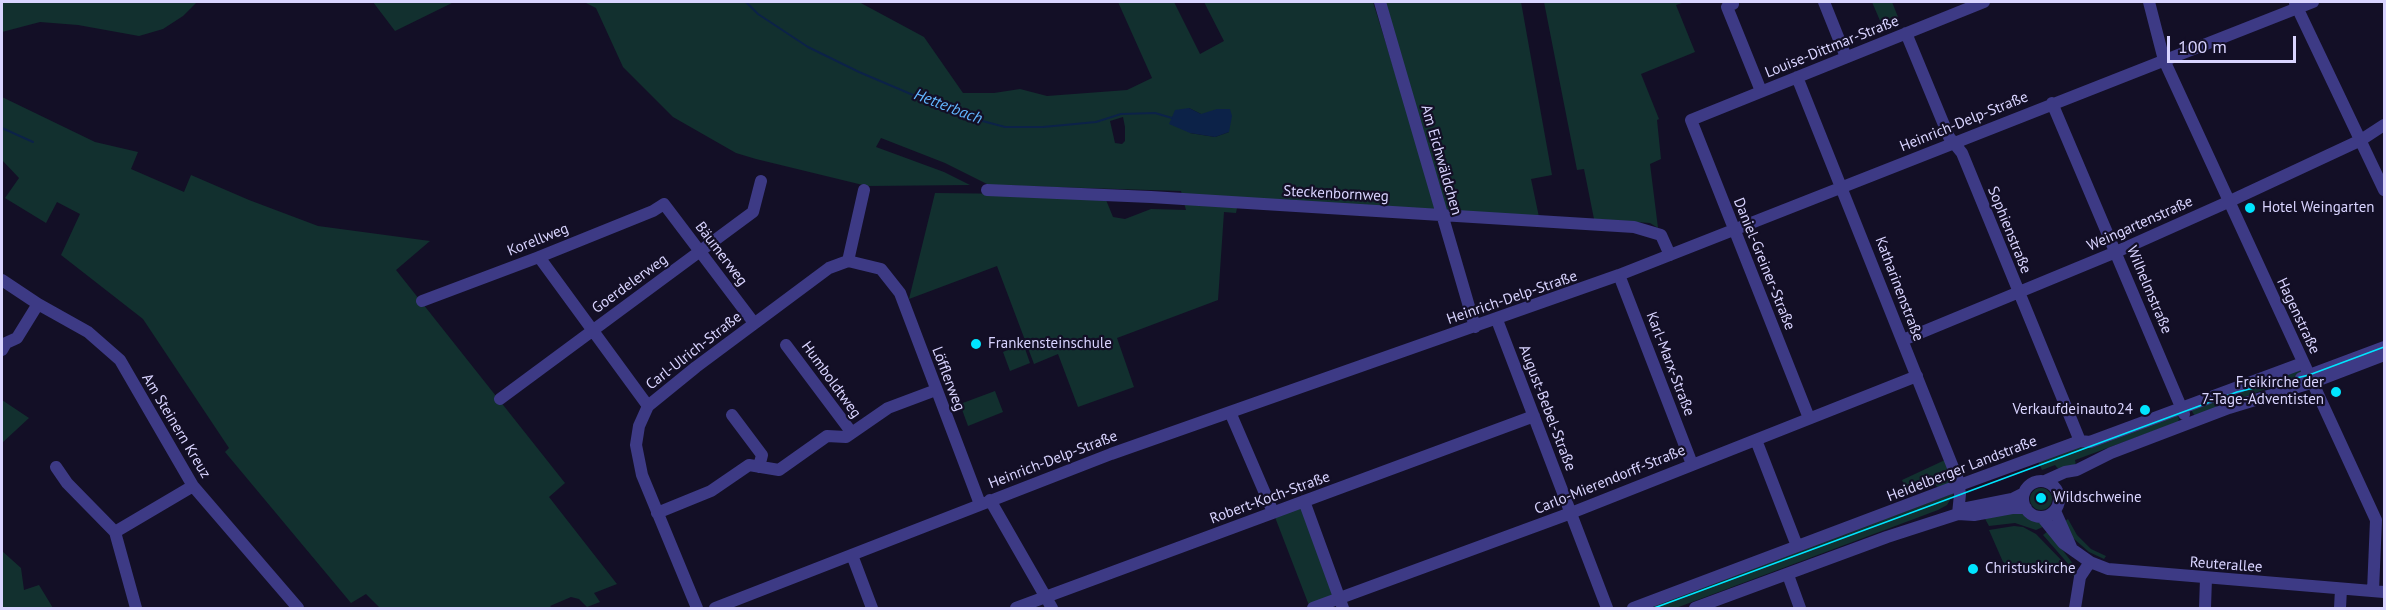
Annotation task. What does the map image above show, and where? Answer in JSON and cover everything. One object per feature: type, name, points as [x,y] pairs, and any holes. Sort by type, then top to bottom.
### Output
[{"type":"street","name":"Am Eichwäldchen","points":[[1380,2],[1475,327]]},
{"type":"street","points":[[1824,2],[1846,57]]},
{"type":"street","points":[[1948,2],[1953,14]]},
{"type":"street","name":"Louise-Dittmar-Straße","points":[[1691,120],[1984,2]]},
{"type":"street","name":"Hagenstraße","points":[[2149,2],[2164,60],[2228,202],[2309,373],[2380,514],[2377,528],[2379,591]]},
{"type":"street","name":"Heinrich-Delp-Straße","points":[[715,609],[1102,457],[1497,320],[1619,275],[2164,60],[2297,5],[2313,2]]},
{"type":"street","points":[[1732,4],[1727,7],[1761,91]]},
{"type":"street","points":[[2297,5],[2385,190]]},
{"type":"street","name":"Sophienstraße","points":[[1906,33],[1952,143],[1962,153],[2080,441]]},
{"type":"street","name":"Katharinenstraße","points":[[1797,77],[1959,486],[1958,514]]},
{"type":"street","name":"Wilhelmstraße","points":[[2052,103],[2188,424]]},
{"type":"street","name":"Daniel-Greiner-Straße","points":[[1691,120],[1809,418]]},
{"type":"street","name":"Weingartenstraße","points":[[1903,340],[2116,252],[2361,140],[2385,125]]},
{"type":"street","name":"Goerdelerweg","points":[[500,399],[753,212],[761,181]]},
{"type":"street","points":[[849,261],[864,190]]},
{"type":"street","name":"Steckenbornweg","points":[[987,190],[1151,197],[1634,227],[1661,235],[1670,255]]},
{"type":"street","name":"Bäumerweg","points":[[664,204],[754,323]]},
{"type":"street","name":"Korellweg","points":[[422,302],[653,211],[664,204]]},
{"type":"street","points":[[539,257],[648,406]]},
{"type":"street","name":"Löfflerweg","points":[[849,261],[881,269],[900,293],[936,390],[985,502],[1048,603]]},
{"type":"street","name":"Carl-Ulrich-Straße","points":[[697,609],[642,475],[636,445],[639,426],[648,406],[829,268],[849,261]]},
{"type":"street","name":"Karl-Marx-Straße","points":[[1619,275],[1692,464]]},
{"type":"street","name":"Am Steinern Kreuz","points":[[2,280],[38,304],[88,332],[120,360],[193,486],[298,609]]},
{"type":"street","points":[[2,350],[6,343],[17,338],[38,304]]},
{"type":"street","name":"August-Bebel-Straße","points":[[1497,320],[1607,609]]},
{"type":"street","name":"Humboldtweg","points":[[786,345],[852,433]]},
{"type":"street","name":"Heidelberger Landstraße","points":[[2045,481],[2065,472],[2078,470],[2111,453],[2260,397],[2309,373],[2385,347]]},
{"type":"street","name":"Heidelberger Landstraße","points":[[1633,609],[2080,441],[2090,442],[2182,408],[2385,355]]},
{"type":"street","name":"Carlo-Mierendorff-Straße","points":[[1313,609],[1341,604],[1917,376]]},
{"type":"street","name":"Humboldtweg","points":[[657,513],[711,491],[749,465],[779,470],[827,436],[846,437],[888,408],[936,390]]},
{"type":"street","points":[[1230,412],[1273,512]]},
{"type":"street","points":[[732,415],[762,455],[759,467]]},
{"type":"street","name":"Robert-Koch-Straße","points":[[1016,609],[1048,603],[1273,512],[1534,416]]},
{"type":"street","points":[[1756,440],[1797,546]]},
{"type":"street","points":[[56,467],[67,483],[115,532],[136,609]]},
{"type":"street","name":"Heidelberger Landstraße","points":[[2058,492],[2078,470]]},
{"type":"street","points":[[2040,480],[2053,485],[2058,492],[2059,503],[2055,511],[2042,517],[2033,515],[2023,501],[2024,493],[2030,484],[2040,480]]},
{"type":"street","points":[[115,532],[193,486]]},
{"type":"street","points":[[1695,609],[1887,537],[1958,514],[1973,506],[2012,499],[2024,493]]},
{"type":"street","points":[[1304,501],[1341,604]]},
{"type":"street","points":[[1958,514],[1969,516],[2012,508],[2026,508]]},
{"type":"street","name":"Reuterallee","points":[[2055,511],[2072,548]]},
{"type":"street","name":"Reuterallee","points":[[2042,517],[2058,538],[2090,562],[2113,570],[2379,591]]},
{"type":"street","points":[[852,555],[872,609]]},
{"type":"street","points":[[2075,609],[2080,577],[2090,562]]},
{"type":"street","points":[[1788,574],[1800,609]]},
{"type":"street","points":[[2205,609],[2206,578]]},
{"type":"street","points":[[2340,609],[2341,588]]},
{"type":"green space","points":[[2,2],[197,2],[183,16],[163,29],[139,36],[78,25],[40,22],[2,32]]},
{"type":"green space","points":[[373,2],[454,2],[395,31]]},
{"type":"green space","points":[[510,2],[859,2],[924,37],[963,93],[994,93],[1020,89],[1047,96],[1127,90],[1152,78],[1118,2],[1174,2],[1200,54],[1224,41],[1204,2],[1373,2],[1438,210],[1239,198],[1236,213],[1224,212],[1218,300],[1117,338],[1134,387],[1078,407],[1058,354],[1034,364],[997,266],[909,299],[935,193],[1104,195],[1113,217],[1125,219],[1151,209],[1186,210],[1181,191],[989,185],[945,163],[881,138],[876,147],[944,172],[970,185],[867,186],[736,153],[673,117],[623,67],[596,8],[586,3]],"holes":[[[1189,108],[1201,114],[1229,132],[1215,137],[1190,133]],[[1123,117],[1125,141],[1122,144],[1115,143],[1110,121]]]},
{"type":"green space","points":[[1383,2],[1521,2],[1552,175],[1531,179],[1539,217],[1445,212]]},
{"type":"green space","points":[[1544,2],[1685,2],[1676,5],[1695,52],[1641,74],[1659,119],[1657,120],[1661,159],[1650,164],[1658,228],[1650,223],[1594,219],[1584,169],[1577,170]]},
{"type":"green space","points":[[1872,2],[1892,2],[1898,17],[1881,23]]},
{"type":"green space","points":[[2,97],[95,142],[138,152],[131,169],[184,192],[191,175],[318,226],[430,241],[396,270],[565,483],[549,497],[617,584],[594,593],[600,602],[587,607],[579,599],[571,597],[550,606],[552,608],[380,608],[366,594],[351,603],[225,452],[229,448],[143,319],[61,255],[80,214],[57,202],[46,223],[5,198],[19,178],[2,160]]},
{"type":"green space","points":[[1023,343],[1030,363],[1010,371],[1003,352]]},
{"type":"green space","points":[[2293,368],[2302,371],[2296,377],[2272,382],[2271,387],[2195,416],[2190,408]]},
{"type":"green space","points":[[995,391],[1003,412],[968,426],[960,404]]},
{"type":"green space","points":[[2,400],[29,418],[2,443]]},
{"type":"green space","points":[[2177,413],[2178,422],[2075,460],[2076,465],[2061,472],[2055,465],[2042,470],[2038,461]]},
{"type":"green space","points":[[1945,460],[1952,481],[1939,489],[1934,483],[1908,494],[1902,480]]},
{"type":"green space","points":[[2041,488],[2049,491],[2052,499],[2049,507],[2041,510],[2033,507],[2030,499],[2033,491]]},
{"type":"green space","points":[[1954,493],[1947,505],[1938,510],[1676,608],[1637,608]]},
{"type":"green space","points":[[1304,501],[1340,599],[1310,608],[1273,512]]},
{"type":"green space","points":[[2019,511],[2045,526],[2036,530],[2015,523],[1989,526],[1984,517]]},
{"type":"green space","points":[[2068,519],[2077,535],[2091,549],[2106,556],[2104,559],[2089,552],[2073,538],[2062,523]]},
{"type":"green space","points":[[2023,527],[2036,534],[2066,565],[2069,572],[2012,567],[2003,562],[1989,530]]},
{"type":"green space","points":[[2048,531],[2074,565],[2077,575],[2074,577],[2070,566],[2043,535]]},
{"type":"green space","points":[[2,551],[21,568],[24,590],[39,585],[53,608],[2,608]]},
{"type":"water","points":[[1189,108],[1201,114],[1217,109],[1230,109],[1232,116],[1229,132],[1215,137],[1190,133],[1169,124],[1175,110]]},
{"type":"waterway","name":"Hetterbach","points":[[746,2],[758,14],[808,47],[859,72],[960,115],[1005,127],[1043,127],[1096,122],[1121,114],[1155,113],[1172,118]]},
{"type":"waterway","points":[[2,128],[33,142]]},
{"type":"tram line","points":[[1654,608],[2237,392],[2309,375],[2384,347]]},
{"type":"place","name":"Hotel Weingarten","points":[[2250,208]]},
{"type":"place","name":"Frankensteinschule","points":[[976,344]]},
{"type":"place","name":"Freikirche der 7-Tage-Adventisten","points":[[2336,392]]},
{"type":"place","name":"Verkaufdeinauto24","points":[[2145,410]]},
{"type":"place","name":"Wildschweine","points":[[2041,498]]},
{"type":"place","name":"Christuskirche","points":[[1973,569]]}]
